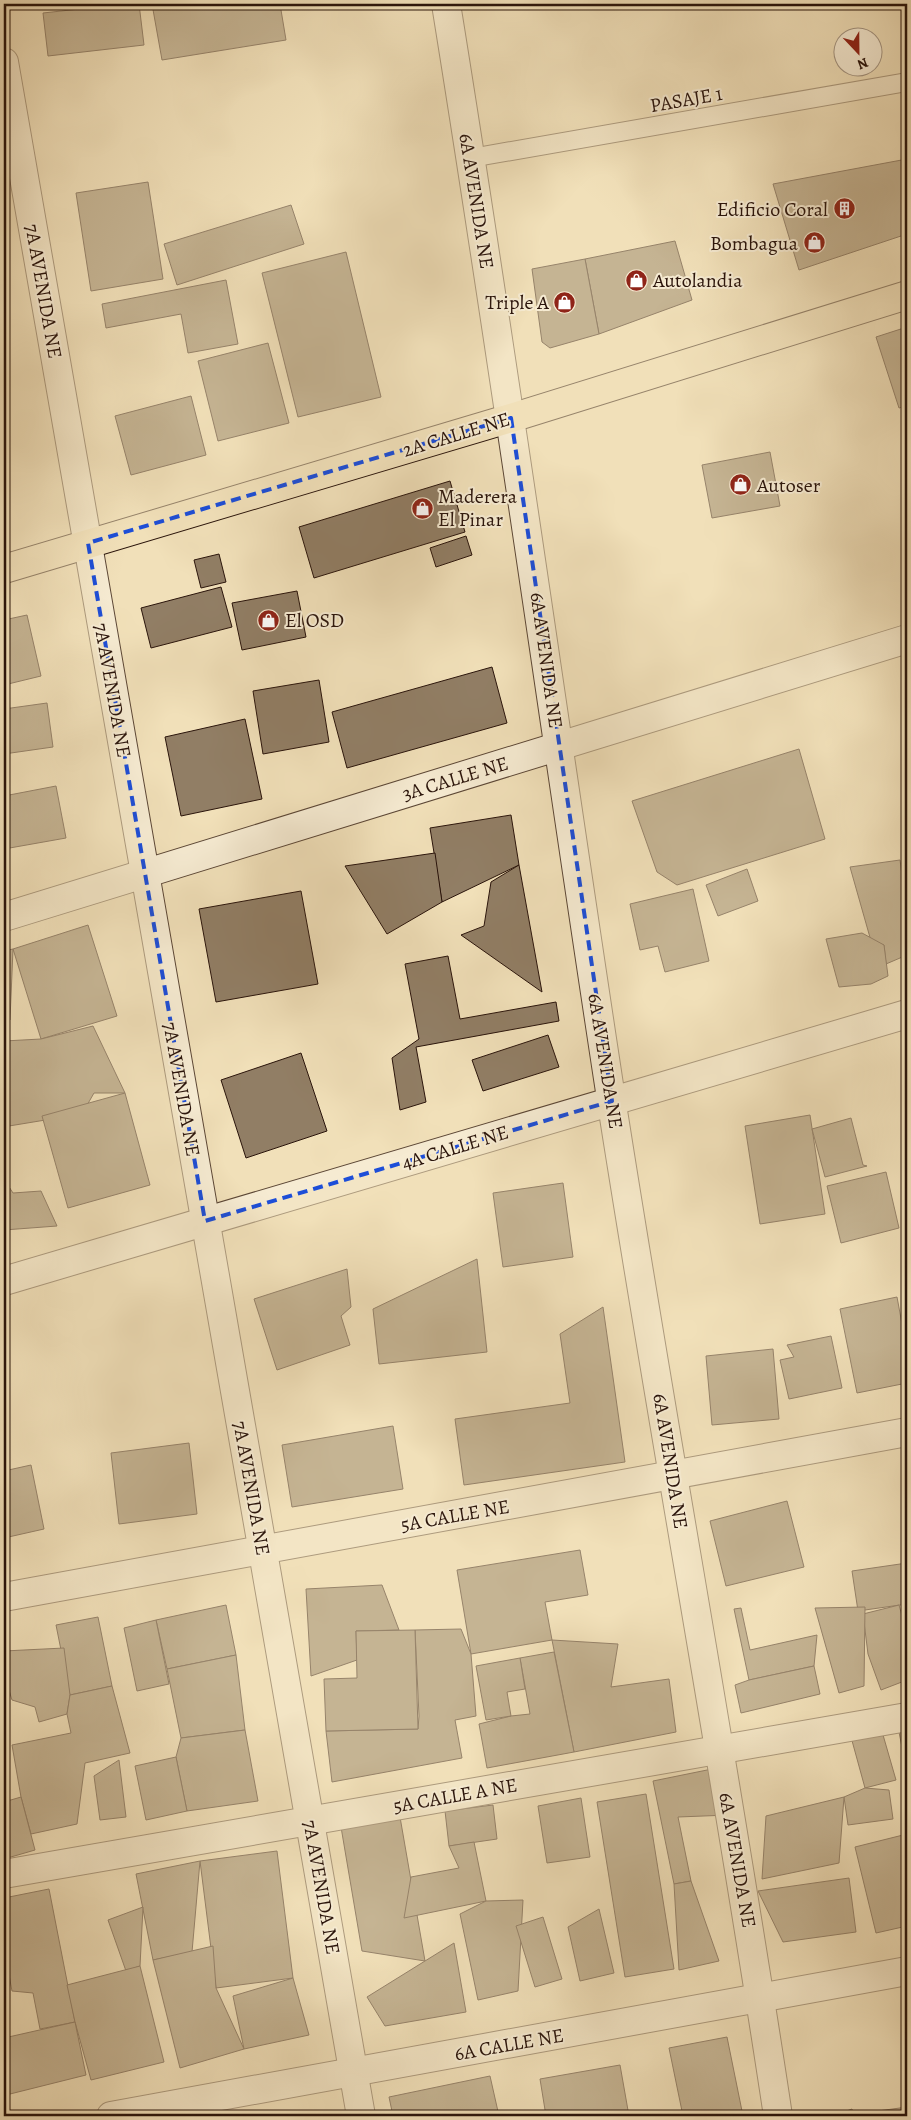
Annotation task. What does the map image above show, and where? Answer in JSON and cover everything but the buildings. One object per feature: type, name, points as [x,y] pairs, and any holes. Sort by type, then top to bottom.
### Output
[{"type":"main road","name":"2A CALLE NE","points":[[4,569],[511,418],[907,294]]},
{"type":"street","name":"6A AVENIDA NE","points":[[446,4],[511,418],[612,1101],[778,2116]]},
{"type":"street","name":"7A AVENIDA NE","points":[[4,62],[361,2116]]},
{"type":"street","name":"3A CALLE NE","points":[[4,917],[907,639]]},
{"type":"street","name":"4A CALLE NE","points":[[4,1281],[907,1014]]},
{"type":"street","name":"5A CALLE NE","points":[[4,1598],[907,1432]]},
{"type":"street","name":"5A CALLE A NE","points":[[4,1874],[907,1717]]},
{"type":"street","name":"6A CALLE NE","points":[[111,2116],[907,1971]]},
{"type":"lane","name":"PASAJE 1","points":[[471,158],[907,82]]},
{"type":"highlighted area","points":[[511,418],[612,1101],[205,1221],[88,543]]},
{"type":"place","name":"Edificio Coral","points":[[844,209]]},
{"type":"place","name":"Bombagua","points":[[814,243]]},
{"type":"place","name":"Autolandia","points":[[637,280]]},
{"type":"place","name":"Triple A","points":[[565,302]]},
{"type":"place","name":"Autoser","points":[[741,485]]},
{"type":"place","name":"Maderera El Pinar","points":[[422,508]]},
{"type":"place","name":"El OSD","points":[[269,620]]}]
